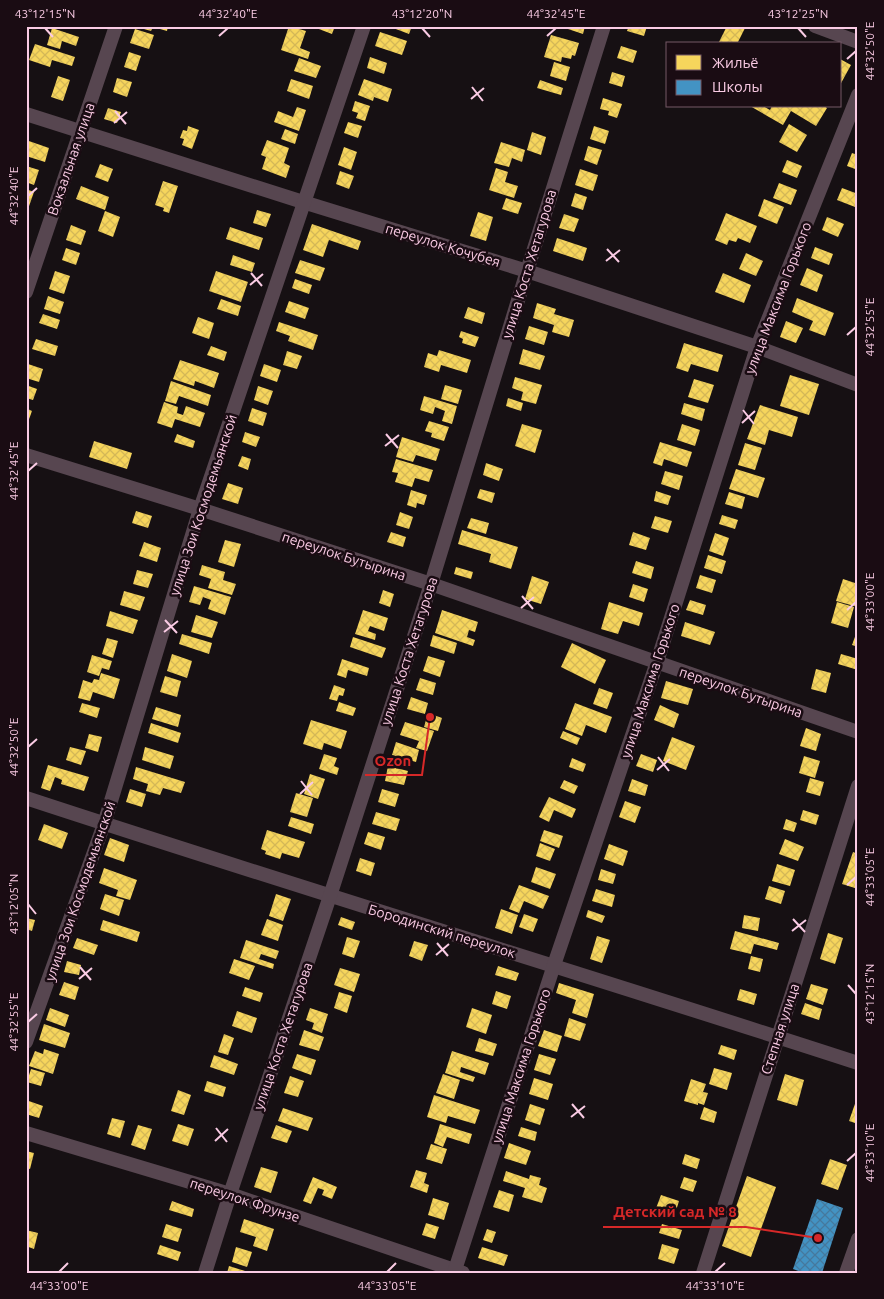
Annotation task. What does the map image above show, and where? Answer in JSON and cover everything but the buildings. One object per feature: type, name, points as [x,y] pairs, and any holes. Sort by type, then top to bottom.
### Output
[{"type":"street","name":"Вокзальная улица","points":[[26,292],[116,26]]},
{"type":"street","name":"улица Зои Космодемьянской","points":[[26,1042],[104,824],[200,509],[364,26]]},
{"type":"street","name":"улица Коста Хетагурова","points":[[205,1273],[431,584],[604,26]]},
{"type":"street","points":[[814,26],[858,42]]},
{"type":"street","name":"улица Максима Горького","points":[[457,1272],[554,965],[657,662],[757,346],[858,95]]},
{"type":"street","name":"переулок Кочубея","points":[[26,114],[527,271],[757,346],[858,385]]},
{"type":"street","name":"переулок Бутырина","points":[[26,455],[431,584],[858,732]]},
{"type":"street","name":"Степная улица","points":[[703,1273],[858,786]]},
{"type":"street","name":"Бородинский переулок","points":[[26,798],[858,1062]]},
{"type":"street","name":"переулок Фрунзе","points":[[26,1133],[230,1194],[457,1272]]},
{"type":"street","points":[[846,1273],[858,1239]]},
{"type":"place","name":"Ozon","points":[[430,717]]},
{"type":"place","name":"Детский сад № 8","points":[[818,1238]]}]
